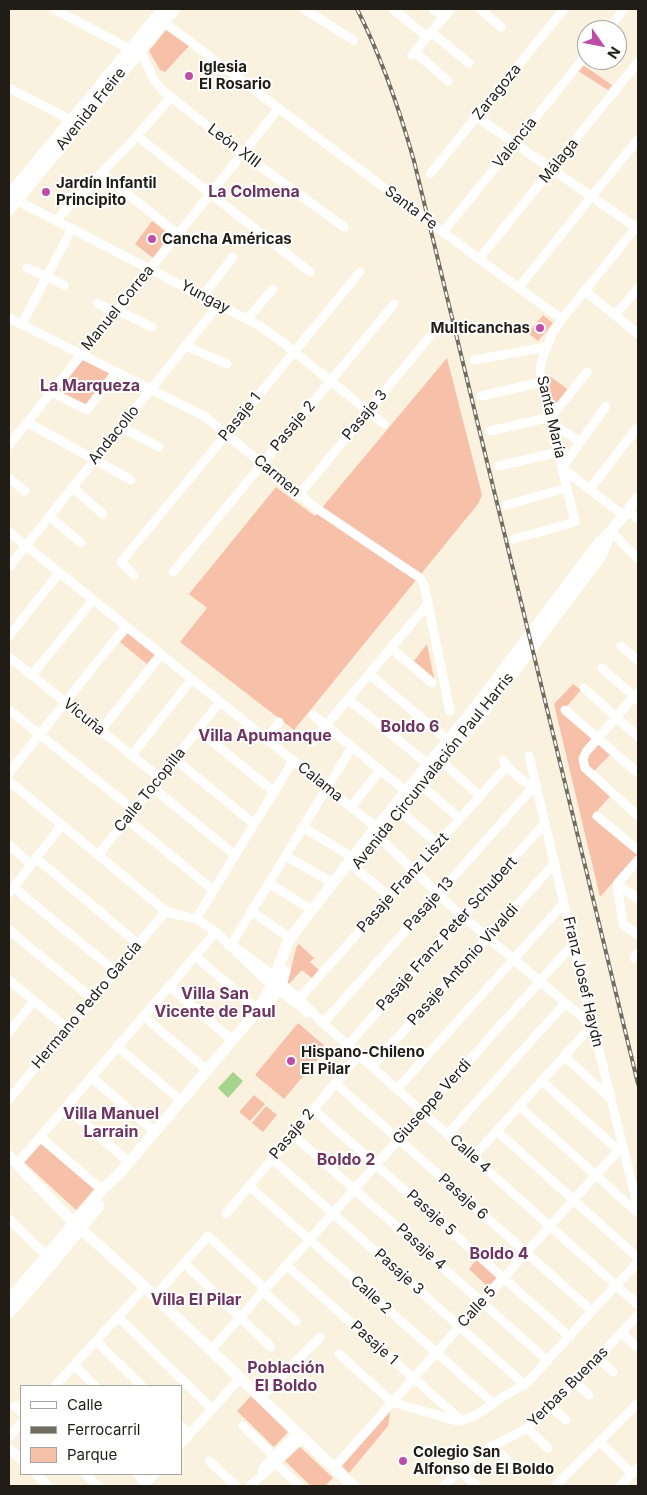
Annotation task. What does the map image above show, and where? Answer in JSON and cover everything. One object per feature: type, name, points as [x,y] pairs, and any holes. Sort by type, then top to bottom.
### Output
[{"type":"main road","name":"Avenida Freire","points":[[12,197],[135,50],[164,9]]},
{"type":"main road","points":[[164,9],[164,22]]},
{"type":"main road","name":"Avenida Freire","points":[[9,210],[12,197],[71,120],[175,9]]},
{"type":"main road","name":"Avenida Circunvalación Paul Harris","points":[[9,1313],[79,1224],[102,1190],[120,1173],[258,1010],[276,984],[296,940],[353,862],[472,711],[598,544],[638,498]]},
{"type":"main road","name":"Avenida Circunvalación Paul Harris","points":[[378,832],[400,810],[480,718],[600,556],[611,531]]},
{"type":"main road","name":"Avenida Circunvalación Paul Harris","points":[[276,984],[290,938],[333,883],[353,862]]},
{"type":"main road","points":[[13,1160],[353,1486]]},
{"type":"main road","name":"Avenida Circunvalación Paul Harris","points":[[9,1299],[47,1256],[108,1195],[120,1173]]},
{"type":"street","points":[[54,9],[135,50]]},
{"type":"street","points":[[304,9],[353,40]]},
{"type":"street","points":[[394,9],[469,63]]},
{"type":"street","points":[[433,9],[444,17]]},
{"type":"street","points":[[448,81],[414,53],[450,9]]},
{"type":"street","points":[[480,9],[501,26]]},
{"type":"street","name":"Zaragoza","points":[[430,174],[564,9]]},
{"type":"street","points":[[615,20],[624,9]]},
{"type":"street","name":"Santa Fe","points":[[164,22],[479,259],[562,319]]},
{"type":"street","name":"León XIII","points":[[135,50],[144,58],[156,84],[170,97],[243,154],[344,227]]},
{"type":"street","name":"Málaga","points":[[479,259],[638,62]]},
{"type":"street","name":"Valencia","points":[[443,232],[577,66]]},
{"type":"street","points":[[9,88],[71,120]]},
{"type":"street","points":[[56,220],[136,136],[170,97]]},
{"type":"street","name":"Manuel Correa","points":[[9,445],[279,108]]},
{"type":"street","points":[[477,117],[638,227],[562,319]]},
{"type":"street","points":[[136,136],[310,272]]},
{"type":"street","points":[[519,287],[638,139]]},
{"type":"street","points":[[101,173],[178,234]]},
{"type":"street","name":"Yungay","points":[[12,197],[270,332],[384,424]]},
{"type":"street","points":[[22,324],[72,228]]},
{"type":"street","points":[[202,296],[233,257]]},
{"type":"street","points":[[27,268],[64,285]]},
{"type":"street","name":"Pasaje 1","points":[[134,575],[121,562],[360,272]]},
{"type":"street","points":[[615,315],[638,288]]},
{"type":"street","points":[[247,319],[272,289]]},
{"type":"street","points":[[585,291],[638,334]]},
{"type":"street","points":[[97,302],[152,327]]},
{"type":"street","name":"Andacollo","points":[[9,567],[219,304]]},
{"type":"street","name":"Pasaje 2","points":[[173,572],[394,304]]},
{"type":"street","name":"Carmen","points":[[9,318],[195,411],[325,515],[418,576],[423,582],[450,711]]},
{"type":"street","name":"Santa María","points":[[562,319],[546,347],[541,364],[542,382],[562,468],[610,506],[614,514],[614,525],[611,531]]},
{"type":"street","name":"Pasaje 3","points":[[299,495],[431,335]]},
{"type":"street","points":[[186,346],[227,364]]},
{"type":"street","points":[[474,360],[546,347]]},
{"type":"street","points":[[51,392],[87,410],[116,372]]},
{"type":"street","points":[[552,421],[586,372]]},
{"type":"street","points":[[481,396],[542,382]]},
{"type":"street","points":[[514,539],[575,522],[562,468],[606,406]]},
{"type":"street","points":[[490,431],[552,421],[580,442]]},
{"type":"street","points":[[27,422],[131,480]]},
{"type":"street","points":[[121,426],[159,447]]},
{"type":"street","points":[[590,489],[636,429]]},
{"type":"street","points":[[499,466],[559,452]]},
{"type":"street","points":[[9,478],[25,491]]},
{"type":"street","points":[[72,487],[103,514]]},
{"type":"street","points":[[506,505],[567,488]]},
{"type":"street","name":"Santa María","points":[[605,501],[638,520]]},
{"type":"street","points":[[49,516],[81,543]]},
{"type":"street","points":[[611,531],[638,559]]},
{"type":"street","name":"Calama","points":[[9,532],[351,807],[378,832],[413,872],[437,894],[593,1026]]},
{"type":"street","points":[[9,636],[59,572]]},
{"type":"street","points":[[32,675],[93,600]]},
{"type":"street","points":[[312,742],[427,605]]},
{"type":"street","points":[[9,773],[126,626]]},
{"type":"street","points":[[621,646],[638,661]]},
{"type":"street","points":[[391,648],[432,683]]},
{"type":"street","points":[[101,730],[161,655]]},
{"type":"street","name":"Vicuña","points":[[9,657],[160,778]]},
{"type":"street","points":[[602,668],[637,696],[584,754],[583,762],[588,771],[638,816]]},
{"type":"street","points":[[369,674],[443,736]]},
{"type":"street","points":[[132,755],[192,679]]},
{"type":"street","points":[[584,688],[638,737]]},
{"type":"street","points":[[348,699],[429,765]]},
{"type":"street","name":"Calle Tocopilla","points":[[98,855],[220,702]]},
{"type":"street","points":[[9,710],[134,810]]},
{"type":"street","points":[[565,710],[638,773]]},
{"type":"street","points":[[312,715],[407,792]]},
{"type":"street","points":[[267,740],[279,722]]},
{"type":"street","points":[[198,730],[274,792]]},
{"type":"street","points":[[231,945],[352,747]]},
{"type":"street","name":"Franz Josef Haydn","points":[[529,756],[610,1098],[620,1148],[638,1208]]},
{"type":"street","points":[[175,759],[254,824]]},
{"type":"street","points":[[196,919],[293,760]]},
{"type":"street","points":[[441,761],[480,796]]},
{"type":"street","name":"Pasaje Franz Liszt","points":[[300,999],[480,796],[505,763],[528,783],[537,787]]},
{"type":"street","points":[[351,807],[380,770]]},
{"type":"street","points":[[9,781],[166,911],[196,919],[216,932],[250,966],[276,984]]},
{"type":"street","points":[[421,784],[460,819]]},
{"type":"street","points":[[152,787],[235,855]]},
{"type":"street","name":"Pasaje 13","points":[[323,1023],[530,791],[537,787]]},
{"type":"street","points":[[400,810],[438,844]]},
{"type":"street","points":[[597,816],[638,850]]},
{"type":"street","points":[[127,819],[213,890]]},
{"type":"street","name":"Pasaje Franz Peter Schubert","points":[[348,1045],[545,824]]},
{"type":"street","points":[[62,825],[11,890],[116,971]]},
{"type":"street","points":[[304,827],[353,862],[390,897]]},
{"type":"street","points":[[9,845],[34,861],[138,944]]},
{"type":"street","points":[[286,856],[333,883]]},
{"type":"street","points":[[617,884],[638,862]]},
{"type":"street","name":"Pasaje Antonio Vivaldi","points":[[372,1066],[555,863]]},
{"type":"street","points":[[269,883],[311,910]]},
{"type":"street","points":[[617,884],[638,900]]},
{"type":"street","points":[[617,884],[623,924],[638,935]]},
{"type":"street","points":[[397,1089],[564,902]]},
{"type":"street","name":"Hermano Pedro García","points":[[9,1099],[166,911]]},
{"type":"street","points":[[251,911],[290,938]]},
{"type":"street","points":[[9,930],[93,999]]},
{"type":"street","points":[[13,1160],[40,1137],[216,932]]},
{"type":"street","name":"Giuseppe Verdi","points":[[211,1350],[574,944]]},
{"type":"street","points":[[195,956],[258,1010]]},
{"type":"street","points":[[9,980],[68,1029]]},
{"type":"street","name":"Calle 4","points":[[276,984],[300,999],[323,1023],[638,1304]]},
{"type":"street","name":"Calle 4","points":[[276,984],[296,1005],[323,1023]]},
{"type":"street","points":[[169,986],[232,1040]]},
{"type":"street","points":[[9,1032],[34,1001]]},
{"type":"street","points":[[448,1134],[565,1003]]},
{"type":"street","points":[[143,1016],[207,1070]]},
{"type":"street","points":[[473,1157],[593,1026]]},
{"type":"street","points":[[118,1046],[181,1101]]},
{"type":"street","name":"Pasaje 2","points":[[226,1214],[359,1055]]},
{"type":"street","points":[[564,1056],[610,1098]]},
{"type":"street","points":[[91,1077],[155,1132]]},
{"type":"street","points":[[542,1081],[620,1148]]},
{"type":"street","name":"Pasaje 6","points":[[335,1083],[592,1311]]},
{"type":"street","points":[[519,1106],[638,1213]]},
{"type":"street","points":[[66,1107],[129,1162]]},
{"type":"street","name":"Pasaje 5","points":[[313,1109],[570,1337]]},
{"type":"street","points":[[497,1131],[638,1258]]},
{"type":"street","name":"Pasaje 4","points":[[292,1134],[548,1361]]},
{"type":"street","points":[[40,1137],[102,1190]]},
{"type":"street","name":"Calle 5","points":[[334,1468],[620,1148]]},
{"type":"street","name":"Pasaje 3","points":[[272,1159],[525,1385]]},
{"type":"street","name":"Calle 2","points":[[249,1186],[493,1403]]},
{"type":"street","points":[[10,1222],[47,1256]]},
{"type":"street","points":[[155,1296],[208,1236],[296,1321]]},
{"type":"street","points":[[339,1354],[392,1402],[457,1422],[462,1421],[525,1385],[638,1262]]},
{"type":"street","points":[[184,1263],[271,1347]]},
{"type":"street","name":"Pasaje 1","points":[[286,1265],[462,1421]]},
{"type":"street","points":[[56,1385],[145,1287]]},
{"type":"street","name":"Yerbas Buenas","points":[[444,1486],[470,1459],[527,1428],[551,1407],[638,1315]]},
{"type":"street","points":[[118,1317],[212,1409]]},
{"type":"street","points":[[622,1333],[637,1347]]},
{"type":"street","points":[[261,1398],[320,1337]]},
{"type":"street","points":[[96,1341],[141,1385]]},
{"type":"street","points":[[598,1358],[613,1372]]},
{"type":"street","points":[[74,1365],[94,1385]]},
{"type":"street","points":[[182,1443],[240,1378]]},
{"type":"street","points":[[575,1382],[589,1396]]},
{"type":"street","points":[[555,1486],[638,1403]]},
{"type":"street","points":[[551,1407],[566,1420]]},
{"type":"street","points":[[9,1437],[20,1424]]},
{"type":"street","points":[[243,1426],[300,1486]]},
{"type":"street","points":[[182,1427],[190,1434]]},
{"type":"street","points":[[527,1428],[548,1448]]},
{"type":"street","points":[[250,1486],[300,1435]]},
{"type":"street","points":[[600,1442],[635,1471],[620,1486]]},
{"type":"street","points":[[491,1446],[513,1465]]},
{"type":"street","points":[[9,1448],[20,1459]]},
{"type":"street","points":[[209,1461],[236,1486]]},
{"type":"street","points":[[459,1470],[477,1486]]},
{"type":"street","points":[[37,1475],[48,1486]]},
{"type":"street","points":[[87,1475],[98,1486]]},
{"type":"green space","points":[[166,30],[189,46],[165,72],[160,70],[149,51]]},
{"type":"green space","points":[[590,70],[612,85],[608,90],[578,71]]},
{"type":"green space","name":"Cancha Américas","points":[[152,221],[170,235],[153,258],[135,244]]},
{"type":"green space","name":"Multicanchas","points":[[543,315],[553,323],[538,341],[528,333]]},
{"type":"green space","points":[[82,358],[110,373],[85,406],[56,392]]},
{"type":"green space","points":[[447,358],[482,495],[478,504],[294,730],[180,642],[207,608],[189,594],[276,487],[315,516]]},
{"type":"green space","points":[[545,373],[569,390],[554,409]]},
{"type":"green space","points":[[128,633],[155,654],[147,664],[120,642]]},
{"type":"green space","points":[[427,644],[434,678],[414,661]]},
{"type":"green space","points":[[573,684],[581,690],[562,712],[611,754],[589,776],[611,795],[592,817],[638,854],[600,897],[554,704]]},
{"type":"green space","points":[[299,944],[314,958],[310,962],[320,971],[313,979],[302,970],[287,986],[296,948]]},
{"type":"green space","name":"Hispano-Chileno El Pilar","points":[[298,1023],[327,1048],[284,1099],[255,1075]]},
{"type":"green space","points":[[254,1095],[265,1104],[250,1121],[239,1112]]},
{"type":"green space","points":[[266,1106],[277,1115],[263,1132],[252,1123]]},
{"type":"green space","points":[[42,1143],[95,1188],[76,1210],[24,1162]]},
{"type":"green space","points":[[478,1258],[498,1276],[488,1287],[469,1269]]},
{"type":"green space","points":[[251,1396],[288,1432],[274,1447],[237,1411]]},
{"type":"green space","points":[[391,1407],[388,1426],[349,1473],[339,1463]]},
{"type":"green space","points":[[299,1446],[333,1478],[325,1486],[311,1486],[285,1461]]},
{"type":"shaded area","points":[[233,1072],[243,1081],[228,1098],[218,1088]]},
{"type":"railway","points":[[357,9],[389,84],[414,161],[638,1084]]},
{"type":"place","name":"Iglesia El Rosario","points":[[189,76]]},
{"type":"place","name":"Jardín Infantil Principito","points":[[46,192]]},
{"type":"place","name":"Cancha Américas","points":[[152,239]]},
{"type":"place","name":"Multicanchas","points":[[540,328]]},
{"type":"place","name":"Hispano-Chileno El Pilar","points":[[291,1061]]},
{"type":"place","name":"Colegio San Alfonso de El Boldo","points":[[403,1461]]},
{"type":"district","name":"La Colmena","points":[[254,192]]},
{"type":"district","name":"La Marqueza","points":[[90,386]]},
{"type":"district","name":"Boldo 6","points":[[410,727]]},
{"type":"district","name":"Villa Apumanque","points":[[265,736]]},
{"type":"district","name":"Villa San Vicente de Paul","points":[[215,1003]]},
{"type":"district","name":"Villa Manuel Larrain","points":[[111,1123]]},
{"type":"district","name":"Boldo 2","points":[[346,1160]]},
{"type":"district","name":"Boldo 4","points":[[499,1254]]},
{"type":"district","name":"Villa El Pilar","points":[[196,1300]]},
{"type":"district","name":"Población El Boldo","points":[[286,1377]]}]
